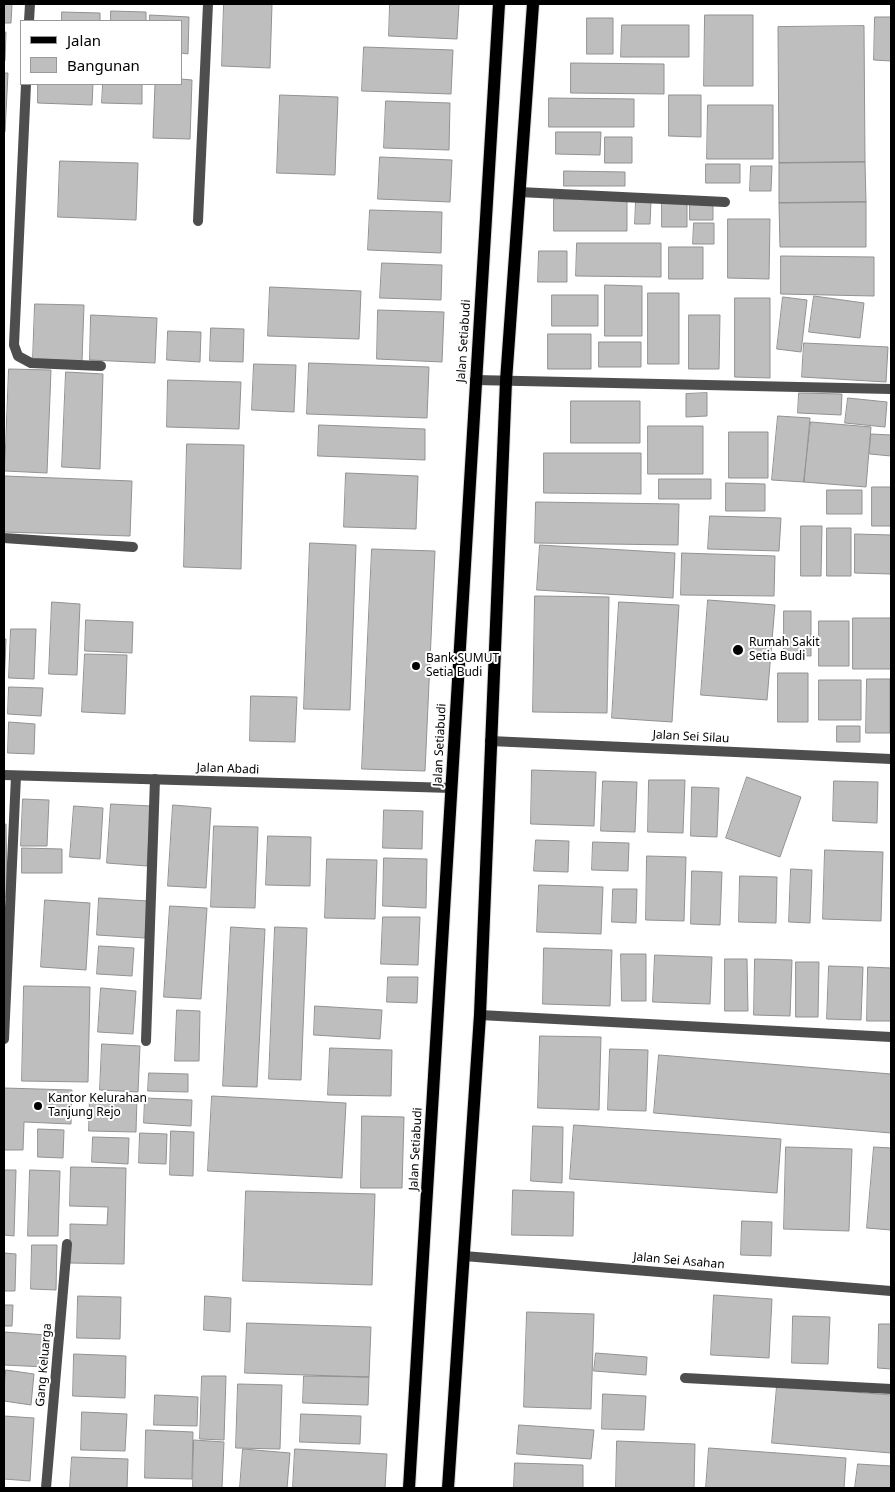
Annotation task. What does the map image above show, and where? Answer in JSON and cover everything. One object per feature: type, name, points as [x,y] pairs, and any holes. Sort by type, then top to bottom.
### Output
[{"type":"main road","name":"Jalan Setiabudi","points":[[409,1488],[499,4]]},
{"type":"main road","points":[[448,1488],[480,1014],[506,381],[518,192],[534,4]]},
{"type":"street","points":[[30,4],[30,20]]},
{"type":"street","points":[[198,220],[208,4]]},
{"type":"street","points":[[26,85],[14,345],[18,356],[31,362],[101,366]]},
{"type":"street","points":[[518,192],[725,202]]},
{"type":"street","points":[[475,380],[891,389]]},
{"type":"street","points":[[4,538],[133,547]]},
{"type":"street","name":"Jalan Sei Silau","points":[[490,741],[891,759]]},
{"type":"street","name":"Jalan Abadi","points":[[4,775],[452,788]]},
{"type":"street","points":[[4,1039],[16,776]]},
{"type":"street","points":[[146,1042],[155,779]]},
{"type":"street","points":[[480,1014],[891,1037]]},
{"type":"street","name":"Gang Keluarga","points":[[46,1488],[67,1244]]},
{"type":"street","name":"Jalan Sei Asahan","points":[[464,1256],[891,1291]]},
{"type":"street","points":[[684,1378],[891,1389]]},
{"type":"building","points":[[4,4],[12,4],[11,23],[4,23]]},
{"type":"building","points":[[224,4],[272,4],[270,68],[222,66]]},
{"type":"building","points":[[390,4],[459,4],[457,39],[389,36]]},
{"type":"building","points":[[111,11],[146,12],[146,20],[111,20]]},
{"type":"building","points":[[62,12],[100,13],[100,20],[62,20]]},
{"type":"building","points":[[150,15],[189,17],[188,54],[182,53],[182,20],[150,20]]},
{"type":"building","points":[[705,15],[753,15],[753,86],[704,86]]},
{"type":"building","points":[[875,17],[891,17],[891,61],[874,60]]},
{"type":"building","points":[[587,18],[613,18],[613,54],[587,54]]},
{"type":"building","points":[[622,25],[689,25],[689,57],[621,57]]},
{"type":"building","points":[[864,26],[865,162],[779,163],[778,27]]},
{"type":"building","points":[[4,32],[6,32],[5,61],[4,61]]},
{"type":"building","points":[[364,47],[453,50],[451,94],[362,91]]},
{"type":"building","points":[[571,63],[664,64],[664,94],[571,93]]},
{"type":"building","points":[[4,73],[8,73],[5,132],[4,132]]},
{"type":"building","points":[[182,79],[192,80],[190,139],[153,138],[155,85],[182,85]]},
{"type":"building","points":[[38,85],[93,85],[92,105],[38,103]]},
{"type":"building","points":[[103,85],[142,85],[142,104],[102,103]]},
{"type":"building","points":[[280,95],[338,97],[335,175],[277,173]]},
{"type":"building","points":[[669,95],[701,95],[701,137],[669,136]]},
{"type":"building","points":[[549,98],[634,99],[634,127],[549,127]]},
{"type":"building","points":[[386,101],[450,103],[449,150],[384,148]]},
{"type":"building","points":[[708,105],[773,105],[773,159],[707,159]]},
{"type":"building","points":[[556,132],[601,132],[600,155],[556,154]]},
{"type":"building","points":[[605,137],[632,137],[632,163],[605,163]]},
{"type":"building","points":[[380,157],[452,160],[450,202],[378,199]]},
{"type":"building","points":[[60,161],[138,163],[136,220],[58,217]]},
{"type":"building","points":[[865,162],[866,202],[779,203],[779,163]]},
{"type":"building","points":[[706,164],[740,164],[740,183],[706,183]]},
{"type":"building","points":[[751,166],[772,166],[771,191],[750,191]]},
{"type":"building","points":[[564,171],[625,172],[625,186],[564,186]]},
{"type":"building","points":[[554,199],[627,199],[627,231],[554,231]]},
{"type":"building","points":[[636,201],[651,201],[650,224],[635,224]]},
{"type":"building","points":[[662,202],[687,202],[687,227],[662,227]]},
{"type":"building","points":[[866,202],[866,247],[780,247],[779,203]]},
{"type":"building","points":[[690,203],[713,203],[713,220],[690,220]]},
{"type":"building","points":[[370,210],[442,212],[441,253],[368,250]]},
{"type":"building","points":[[728,219],[770,219],[769,279],[728,278]]},
{"type":"building","points":[[694,223],[714,223],[714,244],[693,244]]},
{"type":"building","points":[[577,243],[661,243],[661,277],[576,276]]},
{"type":"building","points":[[669,247],[703,247],[703,279],[669,279]]},
{"type":"building","points":[[539,251],[567,251],[567,282],[538,282]]},
{"type":"building","points":[[781,256],[874,257],[874,296],[781,294]]},
{"type":"building","points":[[382,263],[442,265],[441,300],[380,298]]},
{"type":"building","points":[[605,285],[642,286],[642,336],[605,336]]},
{"type":"building","points":[[270,287],[361,291],[359,339],[268,336]]},
{"type":"building","points":[[648,293],[679,293],[679,364],[648,364]]},
{"type":"building","points":[[552,295],[598,295],[598,326],[552,326]]},
{"type":"building","points":[[814,296],[864,303],[860,338],[809,332]]},
{"type":"building","points":[[783,297],[807,300],[801,352],[777,349]]},
{"type":"building","points":[[735,298],[770,298],[770,378],[735,377]]},
{"type":"building","points":[[35,304],[84,305],[82,361],[33,359]]},
{"type":"building","points":[[378,310],[444,312],[442,362],[377,359]]},
{"type":"building","points":[[91,315],[157,318],[155,363],[90,360]]},
{"type":"building","points":[[689,315],[720,315],[719,369],[689,369]]},
{"type":"building","points":[[211,328],[244,329],[243,362],[210,361]]},
{"type":"building","points":[[168,331],[201,332],[200,362],[167,360]]},
{"type":"building","points":[[548,334],[591,334],[591,369],[548,369]]},
{"type":"building","points":[[599,342],[641,342],[641,367],[599,367]]},
{"type":"building","points":[[804,343],[888,347],[886,382],[802,377]]},
{"type":"building","points":[[309,363],[429,367],[427,418],[307,414]]},
{"type":"building","points":[[254,364],[296,365],[294,412],[252,410]]},
{"type":"building","points":[[9,369],[51,370],[47,473],[5,471]]},
{"type":"building","points":[[66,372],[103,374],[100,469],[62,467]]},
{"type":"building","points":[[168,380],[241,382],[239,429],[167,427]]},
{"type":"building","points":[[707,393],[707,416],[686,417],[686,394]]},
{"type":"building","points":[[799,393],[842,394],[841,415],[798,413]]},
{"type":"building","points":[[848,398],[887,402],[885,427],[845,423]]},
{"type":"building","points":[[571,401],[640,401],[640,443],[571,443]]},
{"type":"building","points":[[778,416],[810,418],[804,482],[772,480]]},
{"type":"building","points":[[811,422],[871,427],[866,487],[804,482]]},
{"type":"building","points":[[319,425],[425,429],[425,460],[318,456]]},
{"type":"building","points":[[648,426],[703,426],[703,474],[648,474]]},
{"type":"building","points":[[729,432],[768,432],[768,478],[729,478]]},
{"type":"building","points":[[871,434],[891,435],[891,456],[870,454]]},
{"type":"building","points":[[187,444],[244,445],[241,569],[184,567]]},
{"type":"building","points":[[544,453],[641,453],[641,494],[544,493]]},
{"type":"building","points":[[346,473],[418,476],[416,529],[344,527]]},
{"type":"building","points":[[4,476],[132,481],[130,536],[4,532]]},
{"type":"building","points":[[659,479],[711,479],[711,499],[659,499]]},
{"type":"building","points":[[726,483],[765,484],[765,511],[726,511]]},
{"type":"building","points":[[872,487],[891,487],[891,526],[872,526]]},
{"type":"building","points":[[827,490],[862,490],[862,514],[827,514]]},
{"type":"building","points":[[536,502],[679,504],[678,545],[535,543]]},
{"type":"building","points":[[710,516],[781,518],[779,551],[708,549]]},
{"type":"building","points":[[801,526],[822,526],[821,576],[801,576]]},
{"type":"building","points":[[827,528],[851,528],[851,576],[827,576]]},
{"type":"building","points":[[855,534],[891,535],[891,574],[855,573]]},
{"type":"building","points":[[310,543],[356,545],[350,710],[304,709]]},
{"type":"building","points":[[540,545],[675,553],[673,598],[537,590]]},
{"type":"building","points":[[372,549],[435,551],[425,771],[362,769]]},
{"type":"building","points":[[682,553],[775,556],[774,596],[681,595]]},
{"type":"building","points":[[535,596],[609,597],[607,713],[533,712]]},
{"type":"building","name":"Rumah Sakit Setia Budi","points":[[708,600],[775,605],[767,700],[701,695]]},
{"type":"building","points":[[52,602],[80,604],[77,675],[49,674]]},
{"type":"building","points":[[619,602],[679,605],[672,722],[612,718]]},
{"type":"building","points":[[784,611],[811,611],[811,656],[784,655]]},
{"type":"building","points":[[853,618],[891,618],[891,669],[853,669]]},
{"type":"building","points":[[86,620],[133,622],[132,653],[85,651]]},
{"type":"building","points":[[819,621],[849,621],[849,666],[819,666]]},
{"type":"building","points":[[11,629],[36,629],[34,679],[9,678]]},
{"type":"building","points":[[4,639],[6,639],[4,688]]},
{"type":"building","points":[[85,654],[127,655],[125,714],[82,712]]},
{"type":"building","points":[[778,673],[808,673],[808,722],[778,722]]},
{"type":"building","points":[[867,679],[890,679],[890,733],[866,733]]},
{"type":"building","points":[[819,680],[861,680],[861,720],[819,720]]},
{"type":"building","points":[[9,687],[43,688],[41,716],[8,714]]},
{"type":"building","points":[[251,696],[297,697],[295,742],[250,741]]},
{"type":"building","points":[[9,722],[35,724],[34,754],[8,753]]},
{"type":"building","points":[[837,726],[860,726],[860,742],[837,742]]},
{"type":"building","points":[[532,770],[596,772],[594,826],[531,824]]},
{"type":"building","points":[[747,777],[801,797],[780,857],[726,838]]},
{"type":"building","points":[[649,780],[685,780],[683,833],[648,832]]},
{"type":"building","points":[[603,781],[637,782],[635,832],[601,831]]},
{"type":"building","points":[[834,781],[878,782],[877,823],[833,821]]},
{"type":"building","points":[[692,787],[719,788],[717,837],[691,836]]},
{"type":"building","points":[[23,799],[49,800],[47,846],[21,846]]},
{"type":"building","points":[[111,804],[151,806],[147,866],[107,863]]},
{"type":"building","points":[[173,805],[211,808],[206,888],[168,886]]},
{"type":"building","points":[[74,806],[103,808],[100,859],[70,857]]},
{"type":"building","points":[[384,810],[423,811],[422,849],[383,848]]},
{"type":"building","points":[[4,824],[6,824],[7,897],[4,897]]},
{"type":"building","points":[[214,826],[258,827],[255,908],[211,907]]},
{"type":"building","points":[[268,836],[311,837],[310,886],[266,885]]},
{"type":"building","points":[[536,840],[569,841],[568,872],[534,871]]},
{"type":"building","points":[[593,842],[629,843],[628,871],[592,870]]},
{"type":"building","points":[[22,848],[62,849],[62,873],[22,873]]},
{"type":"building","points":[[825,850],[883,852],[881,921],[823,919]]},
{"type":"building","points":[[647,856],[686,857],[684,921],[646,920]]},
{"type":"building","points":[[384,858],[427,859],[426,908],[383,906]]},
{"type":"building","points":[[327,859],[377,860],[375,919],[325,918]]},
{"type":"building","points":[[791,869],[812,870],[810,923],[789,922]]},
{"type":"building","points":[[692,871],[722,872],[720,925],[691,924]]},
{"type":"building","points":[[740,876],[777,877],[776,923],[739,922]]},
{"type":"building","points":[[539,885],[603,887],[601,934],[537,932]]},
{"type":"building","points":[[613,889],[637,889],[636,923],[612,922]]},
{"type":"building","points":[[99,898],[148,901],[145,938],[97,935]]},
{"type":"building","points":[[45,900],[90,903],[86,970],[41,967]]},
{"type":"building","points":[[170,906],[207,908],[201,999],[164,997]]},
{"type":"building","points":[[383,917],[420,917],[418,965],[381,964]]},
{"type":"building","points":[[231,927],[265,929],[257,1087],[223,1086]]},
{"type":"building","points":[[275,927],[307,928],[301,1080],[269,1079]]},
{"type":"building","points":[[99,946],[134,948],[132,976],[97,974]]},
{"type":"building","points":[[544,948],[612,950],[610,1006],[543,1004]]},
{"type":"building","points":[[621,954],[646,954],[646,1001],[622,1001]]},
{"type":"building","points":[[655,955],[712,957],[710,1004],[653,1002]]},
{"type":"building","points":[[725,959],[747,959],[748,1011],[725,1011]]},
{"type":"building","points":[[755,959],[792,960],[790,1016],[754,1015]]},
{"type":"building","points":[[796,962],[819,962],[818,1017],[796,1017]]},
{"type":"building","points":[[829,966],[863,967],[861,1020],[827,1019]]},
{"type":"building","points":[[868,967],[891,968],[891,1021],[867,1021]]},
{"type":"building","points":[[388,977],[418,977],[417,1003],[387,1002]]},
{"type":"building","points":[[24,986],[90,987],[88,1082],[22,1081]]},
{"type":"building","points":[[101,988],[136,991],[133,1034],[98,1032]]},
{"type":"building","points":[[315,1006],[382,1010],[380,1039],[314,1035]]},
{"type":"building","points":[[177,1010],[200,1011],[199,1061],[175,1061]]},
{"type":"building","points":[[540,1036],[601,1037],[599,1110],[538,1108]]},
{"type":"building","points":[[102,1044],[140,1046],[138,1092],[100,1090]]},
{"type":"building","points":[[330,1048],[392,1050],[391,1096],[328,1095]]},
{"type":"building","points":[[610,1049],[648,1050],[646,1111],[608,1110]]},
{"type":"building","points":[[659,1055],[891,1074],[891,1133],[654,1113]]},
{"type":"building","points":[[149,1073],[188,1074],[188,1092],[148,1091]]},
{"type":"building","name":"Kantor Kelurahan Tanjung Rejo","points":[[4,1088],[72,1090],[71,1124],[24,1122],[23,1150],[4,1150]]},
{"type":"building","points":[[90,1096],[137,1097],[136,1132],[89,1131]]},
{"type":"building","points":[[212,1096],[346,1103],[342,1178],[208,1171]]},
{"type":"building","points":[[145,1098],[192,1100],[191,1126],[144,1123]]},
{"type":"building","points":[[362,1116],[404,1117],[402,1188],[361,1188]]},
{"type":"building","points":[[574,1125],[781,1139],[777,1193],[570,1179]]},
{"type":"building","points":[[533,1126],[563,1127],[562,1183],[531,1181]]},
{"type":"building","points":[[38,1129],[64,1130],[63,1158],[38,1157]]},
{"type":"building","points":[[171,1131],[194,1132],[193,1176],[170,1175]]},
{"type":"building","points":[[140,1133],[167,1134],[166,1164],[139,1163]]},
{"type":"building","points":[[93,1137],[129,1138],[128,1164],[92,1162]]},
{"type":"building","points":[[786,1147],[852,1149],[849,1231],[784,1229]]},
{"type":"building","points":[[874,1147],[891,1148],[891,1230],[867,1228]]},
{"type":"building","points":[[71,1167],[126,1168],[124,1264],[70,1263],[70,1224],[107,1225],[108,1207],[70,1206]]},
{"type":"building","points":[[4,1170],[16,1170],[14,1236],[4,1235]]},
{"type":"building","points":[[30,1170],[60,1171],[58,1236],[28,1236]]},
{"type":"building","points":[[513,1190],[574,1192],[573,1236],[512,1235]]},
{"type":"building","points":[[246,1191],[375,1194],[372,1285],[243,1281]]},
{"type":"building","points":[[742,1221],[772,1222],[771,1256],[741,1255]]},
{"type":"building","points":[[32,1245],[57,1245],[56,1290],[31,1289]]},
{"type":"building","points":[[4,1253],[16,1254],[15,1291],[4,1291]]},
{"type":"building","points":[[714,1295],[772,1299],[769,1358],[711,1355]]},
{"type":"building","points":[[78,1296],[121,1297],[120,1339],[77,1338]]},
{"type":"building","points":[[205,1296],[231,1298],[230,1332],[204,1330]]},
{"type":"building","points":[[4,1305],[13,1305],[12,1326],[4,1326]]},
{"type":"building","points":[[527,1312],[594,1314],[591,1409],[524,1407]]},
{"type":"building","points":[[793,1316],[830,1317],[828,1364],[792,1363]]},
{"type":"building","points":[[247,1323],[371,1327],[369,1377],[245,1373]]},
{"type":"building","points":[[879,1324],[891,1324],[891,1369],[878,1368]]},
{"type":"building","points":[[4,1332],[47,1335],[45,1367],[4,1365]]},
{"type":"building","points":[[596,1353],[647,1357],[646,1375],[594,1371]]},
{"type":"building","points":[[74,1354],[126,1356],[125,1398],[73,1396]]},
{"type":"building","points":[[6,1370],[34,1374],[31,1405],[4,1401]]},
{"type":"building","points":[[202,1376],[226,1376],[224,1440],[200,1439]]},
{"type":"building","points":[[304,1376],[369,1377],[368,1405],[303,1403]]},
{"type":"building","points":[[238,1384],[282,1385],[280,1449],[236,1448]]},
{"type":"building","points":[[777,1386],[891,1395],[891,1453],[772,1443]]},
{"type":"building","points":[[603,1394],[646,1396],[644,1430],[602,1429]]},
{"type":"building","points":[[155,1395],[198,1397],[197,1426],[154,1425]]},
{"type":"building","points":[[82,1412],[127,1414],[125,1451],[81,1450]]},
{"type":"building","points":[[301,1414],[361,1416],[360,1444],[300,1442]]},
{"type":"building","points":[[4,1416],[34,1418],[30,1481],[4,1479]]},
{"type":"building","points":[[519,1425],[594,1430],[591,1459],[517,1454]]},
{"type":"building","points":[[146,1430],[193,1432],[192,1479],[145,1478]]},
{"type":"building","points":[[194,1440],[224,1442],[222,1488],[193,1488]]},
{"type":"building","points":[[617,1441],[695,1444],[694,1488],[616,1488]]},
{"type":"building","points":[[709,1448],[846,1458],[844,1488],[706,1488]]},
{"type":"building","points":[[243,1449],[290,1453],[287,1488],[240,1488]]},
{"type":"building","points":[[295,1449],[387,1454],[385,1488],[293,1488]]},
{"type":"building","points":[[72,1457],[128,1459],[127,1488],[70,1488]]},
{"type":"building","points":[[515,1463],[583,1465],[583,1488],[514,1488]]},
{"type":"building","points":[[858,1464],[891,1466],[891,1488],[855,1488]]},
{"type":"place","name":"Rumah Sakit Setia Budi","points":[[738,650]]},
{"type":"place","name":"Bank SUMUT Setia Budi","points":[[416,666]]},
{"type":"place","name":"Kantor Kelurahan Tanjung Rejo","points":[[38,1106]]}]
